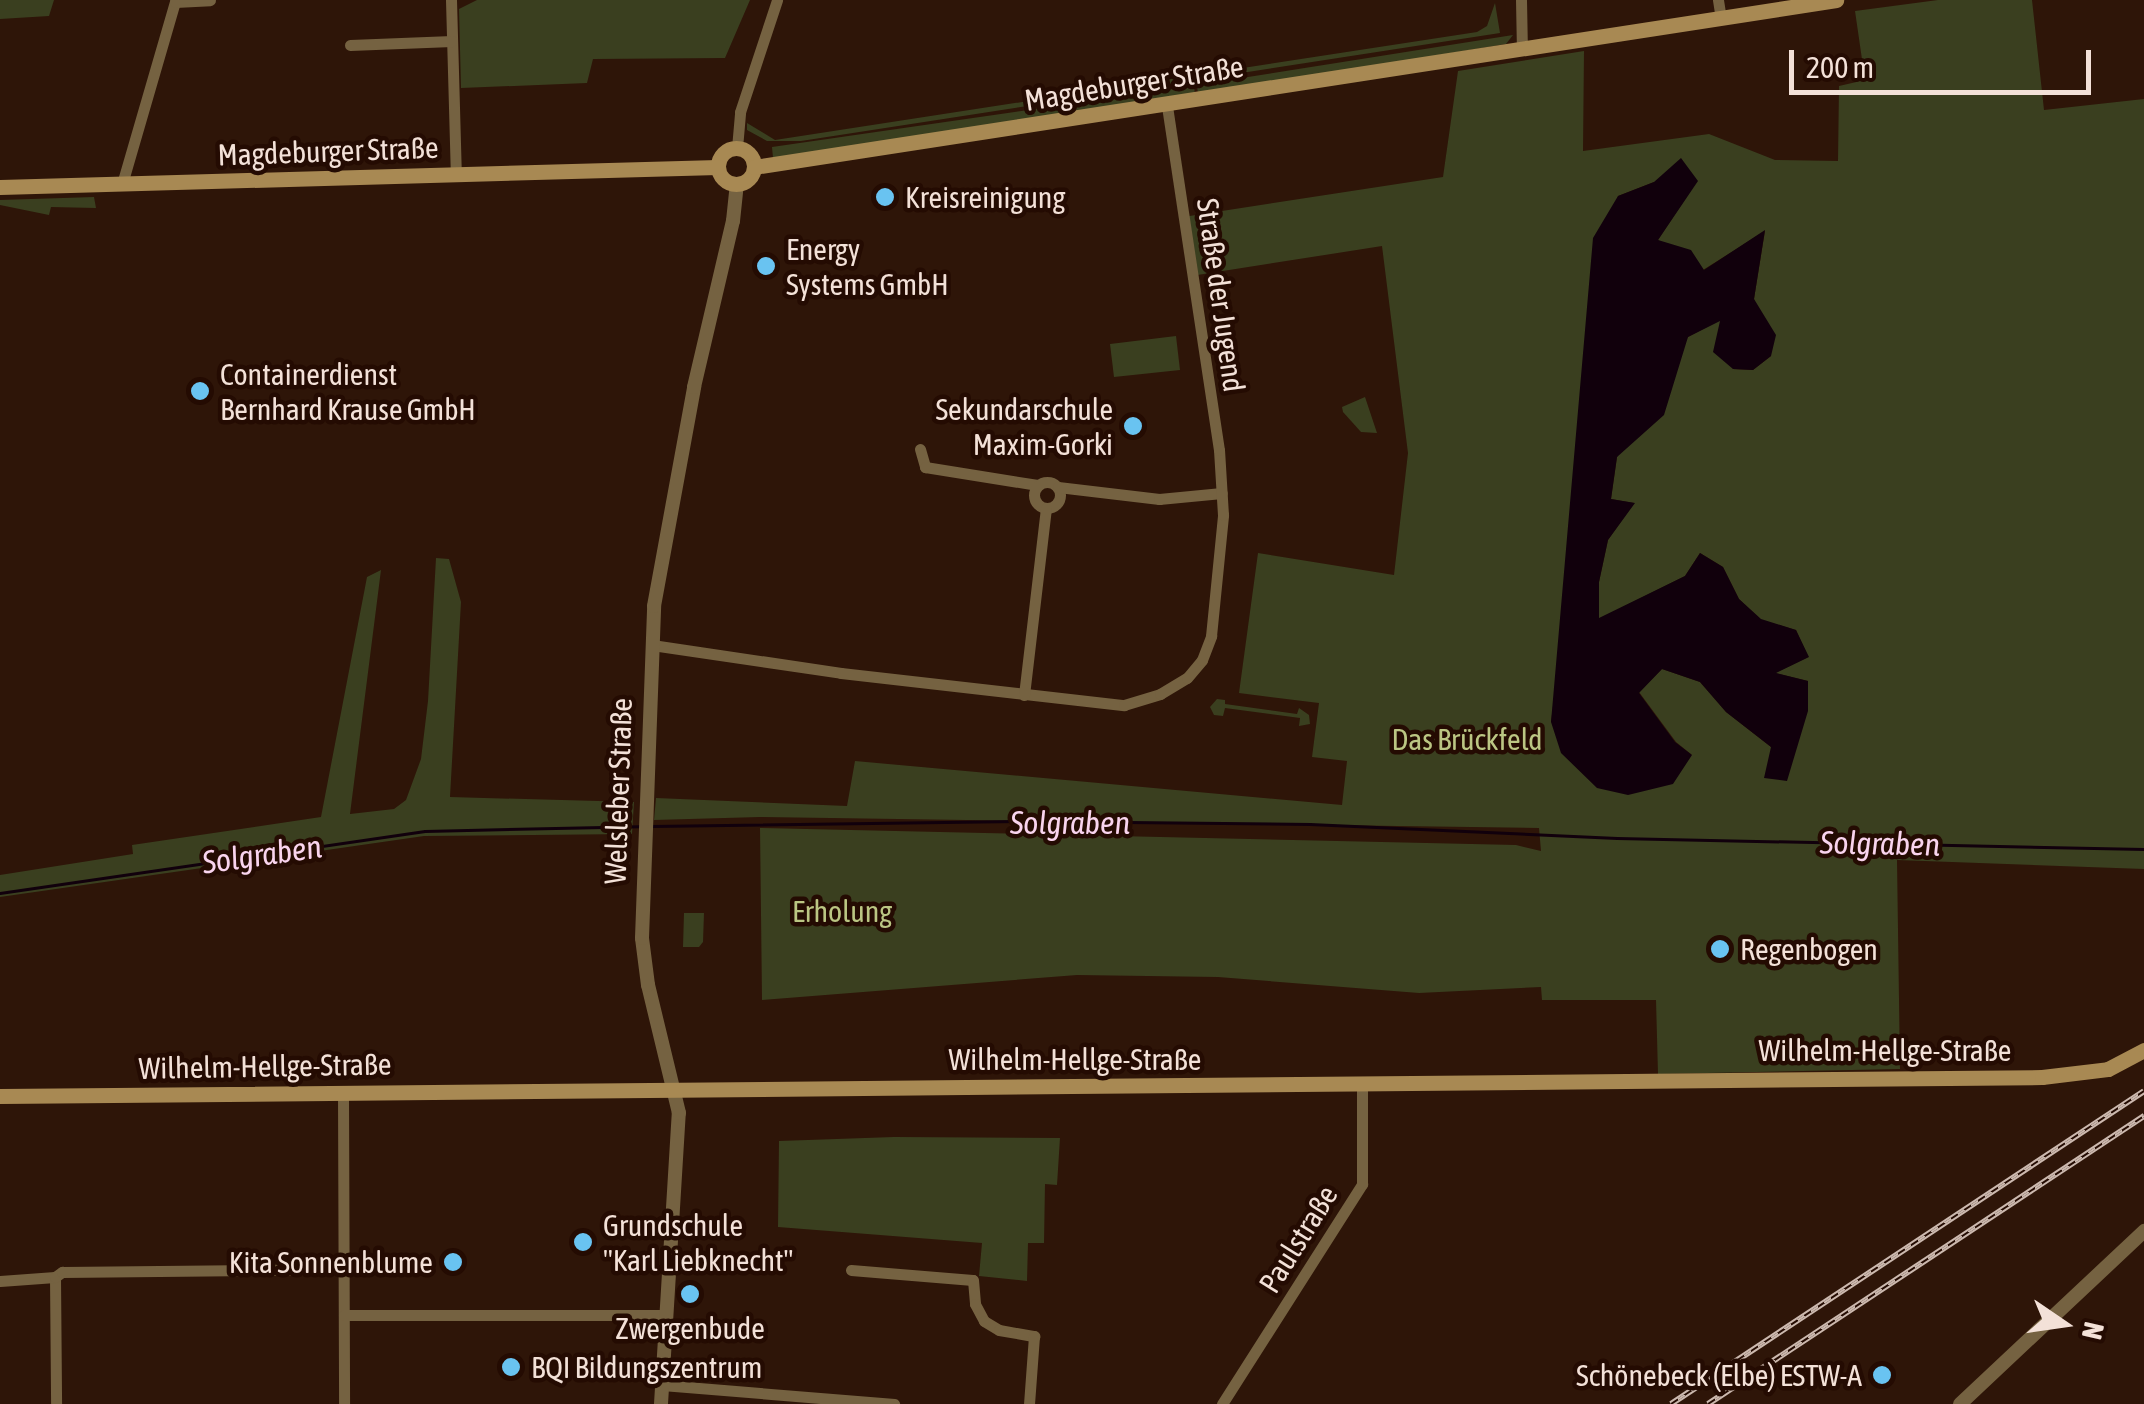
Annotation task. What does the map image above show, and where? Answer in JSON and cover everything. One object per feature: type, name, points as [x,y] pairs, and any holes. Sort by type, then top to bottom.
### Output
[{"type":"main road","name":"Magdeburger Straße","points":[[754,167],[1836,0]]},
{"type":"main road","points":[[736,148],[748,152],[754,167],[749,178],[736,184],[726,181],[718,167],[724,152],[736,148]]},
{"type":"main road","name":"Magdeburger Straße","points":[[0,187],[718,167]]},
{"type":"main road","name":"Wilhelm-Hellge-Straße","points":[[0,1096],[2068,1076],[2108,1069],[2144,1050]]},
{"type":"street","points":[[122,184],[175,2],[210,0]]},
{"type":"street","points":[[450,0],[456,174]]},
{"type":"street","points":[[736,148],[740,112],[776,0]]},
{"type":"street","points":[[1521,0],[1522,50]]},
{"type":"street","points":[[1718,0],[1721,18]]},
{"type":"street","points":[[350,44],[452,41]]},
{"type":"street","name":"Straße der Jugend","points":[[652,645],[1124,705],[1150,698],[1187,678],[1202,660],[1211,636],[1222,551],[1222,493],[1167,105]]},
{"type":"street","name":"Welsleber Straße","points":[[661,1404],[679,1133],[674,1090],[644,954],[644,827],[652,645],[659,561],[733,221],[736,184]]},
{"type":"street","points":[[920,449],[926,467],[1038,485],[1051,482],[1058,487],[1159,500],[1222,493]]},
{"type":"street","points":[[1038,485],[1034,500],[1046,508]]},
{"type":"street","points":[[1046,508],[1058,502],[1058,487]]},
{"type":"street","points":[[1024,694],[1046,508]]},
{"type":"street","name":"Paulstraße","points":[[1222,1404],[1362,1184],[1362,1084]]},
{"type":"street","points":[[342,1093],[344,1404]]},
{"type":"street","points":[[1960,1404],[2144,1231]]},
{"type":"street","points":[[0,1282],[55,1277],[62,1272],[343,1268]]},
{"type":"street","points":[[851,1270],[973,1280],[975,1304],[984,1321],[999,1330],[1034,1336],[1029,1404]]},
{"type":"street","points":[[55,1277],[56,1404]]},
{"type":"street","points":[[344,1315],[667,1315]]},
{"type":"street","points":[[662,1385],[816,1401],[894,1404]]},
{"type":"green space","points":[[0,0],[54,0],[49,16],[0,19]]},
{"type":"green space","points":[[477,0],[750,0],[725,58],[593,59],[587,83],[461,88],[459,9]]},
{"type":"green space","points":[[1938,0],[2032,0],[2044,110],[2144,99],[2144,869],[1897,860],[1900,1069],[1658,1074],[1656,1000],[1542,1000],[1541,987],[1419,993],[1218,977],[1077,975],[762,1000],[760,828],[1516,845],[1541,851],[1539,828],[760,817],[654,820],[656,798],[847,806],[855,761],[1342,805],[1347,761],[1312,757],[1319,703],[1239,693],[1258,553],[1394,575],[1408,453],[1382,246],[1191,276],[1183,217],[1443,177],[1458,71],[1584,51],[1583,151],[1709,134],[1775,160],[1838,161],[1839,86],[1865,80],[1855,11]],"holes":[[[1697,181],[1658,240],[1703,270],[1765,231],[1754,299],[1771,356],[1753,370],[1733,369],[1720,320],[1688,337],[1617,457],[1611,499],[1634,503],[1608,540],[1599,582],[1599,619],[1685,576],[1700,553],[1723,567],[1739,599],[1761,620],[1796,630],[1808,657],[1775,673],[1808,681],[1771,747],[1726,712],[1700,682],[1662,669],[1639,692],[1676,742],[1692,755],[1551,722],[1618,196],[1654,182]]]},
{"type":"green space","points":[[1495,3],[1500,33],[801,141],[767,141],[747,130],[747,123],[775,140],[1477,32],[1487,26]]},
{"type":"green space","points":[[1513,35],[1506,44],[1198,95],[1197,85]]},
{"type":"green space","points":[[1194,86],[1195,95],[773,158],[772,147]]},
{"type":"green space","points":[[94,197],[96,208],[51,207],[49,215],[0,205],[0,200]]},
{"type":"green space","points":[[1176,336],[1180,370],[1114,377],[1110,344]]},
{"type":"green space","points":[[1365,397],[1377,433],[1361,432],[1343,412],[1342,407]]},
{"type":"green space","points":[[436,558],[449,559],[461,602],[450,797],[634,802],[632,834],[424,836],[0,897],[0,875],[133,854],[132,845],[321,817],[367,577],[381,570],[350,814],[394,809],[406,800],[421,759]]},
{"type":"green space","points":[[1217,699],[1225,700],[1225,704],[1297,714],[1299,708],[1309,715],[1310,724],[1299,726],[1300,718],[1225,708],[1223,716],[1214,715],[1210,707]]},
{"type":"green space","points":[[684,913],[704,913],[703,942],[699,947],[683,947]]},
{"type":"green space","points":[[1060,1138],[1057,1185],[1045,1184],[1044,1243],[1028,1243],[1027,1281],[979,1276],[982,1243],[778,1227],[779,1141]]},
{"type":"shaded area","points":[[1681,158],[1698,181],[1658,240],[1691,250],[1704,270],[1765,230],[1754,299],[1776,335],[1771,356],[1753,370],[1733,369],[1713,352],[1720,321],[1688,337],[1664,415],[1617,457],[1611,499],[1635,503],[1608,540],[1599,582],[1599,618],[1685,576],[1700,553],[1723,567],[1739,599],[1761,619],[1796,630],[1809,657],[1776,673],[1808,681],[1808,711],[1787,781],[1764,778],[1771,747],[1726,712],[1700,682],[1662,669],[1639,693],[1675,742],[1692,755],[1673,784],[1628,795],[1597,788],[1561,753],[1551,722],[1593,238],[1618,196],[1654,182]]},
{"type":"waterway","name":"Solgraben","points":[[652,826],[1031,821],[1310,824],[1617,838],[2144,849]]},
{"type":"waterway","name":"Solgraben","points":[[0,893],[425,831],[639,826]]},
{"type":"railway","points":[[1671,1404],[2144,1091]]},
{"type":"railway","points":[[1708,1404],[2144,1116]]},
{"type":"place","name":"Kreisreinigung","points":[[885,197]]},
{"type":"place","name":"Energy Systems GmbH","points":[[766,266]]},
{"type":"place","name":"Containerdienst Bernhard Krause GmbH","points":[[200,391]]},
{"type":"place","name":"Sekundarschule Maxim-Gorki","points":[[1133,426]]},
{"type":"place","name":"Regenbogen","points":[[1720,949]]},
{"type":"place","name":"Grundschule \"Karl Liebknecht\"","points":[[583,1242]]},
{"type":"place","name":"Kita Sonnenblume","points":[[453,1262]]},
{"type":"place","name":"Zwergenbude","points":[[690,1294]]},
{"type":"place","name":"BQI Bildungszentrum","points":[[511,1367]]},
{"type":"place","name":"Schönebeck (Elbe) ESTW-A","points":[[1882,1375]]},
{"type":"park label","name":"Das Brückfeld","points":[[1467,739]]},
{"type":"park label","name":"Erholung","points":[[842,911]]}]
